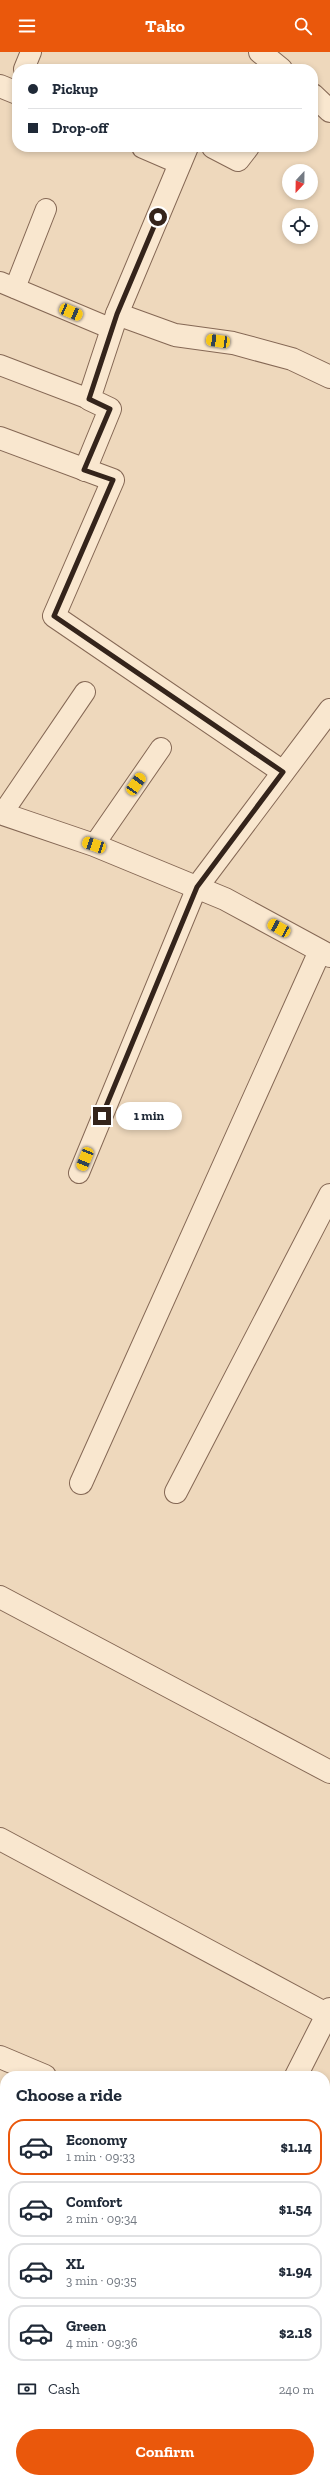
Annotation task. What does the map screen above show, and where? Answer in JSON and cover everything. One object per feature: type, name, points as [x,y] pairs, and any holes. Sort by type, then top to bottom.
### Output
[{"type":"street","points":[[260,52],[275,64]]},
{"type":"street","points":[[318,100],[330,111]]},
{"type":"street","points":[[84,470],[110,409],[89,399],[115,322],[184,155],[169,152]]},
{"type":"street","points":[[223,152],[238,160],[244,152]]},
{"type":"street","points":[[115,322],[175,335],[233,342],[292,359],[330,377]]},
{"type":"street","points":[[0,438],[113,480],[54,616],[283,772]]},
{"type":"street","points":[[197,887],[330,710]]},
{"type":"street","points":[[1,813],[94,845],[225,899],[325,953],[81,1483]]},
{"type":"street","points":[[176,1492],[330,1195]]},
{"type":"street","points":[[0,1597],[330,1772]]},
{"type":"street","points":[[0,1839],[329,2013],[299,2071]]},
{"type":"street","points":[[0,2057],[33,2071]]},
{"type":"lane","points":[[26,64],[31,52]]},
{"type":"lane","points":[[46,209],[8,285],[115,322]]},
{"type":"lane","points":[[0,365],[89,399]]},
{"type":"lane","points":[[1,813],[85,692]]},
{"type":"lane","points":[[94,845],[161,748]]},
{"type":"lane","points":[[79,1173],[197,887]]},
{"type":"route","points":[[102,1116],[197,887],[283,772],[54,616],[90,537],[113,480],[84,470],[110,409],[89,399],[117,314],[158,217]]}]
